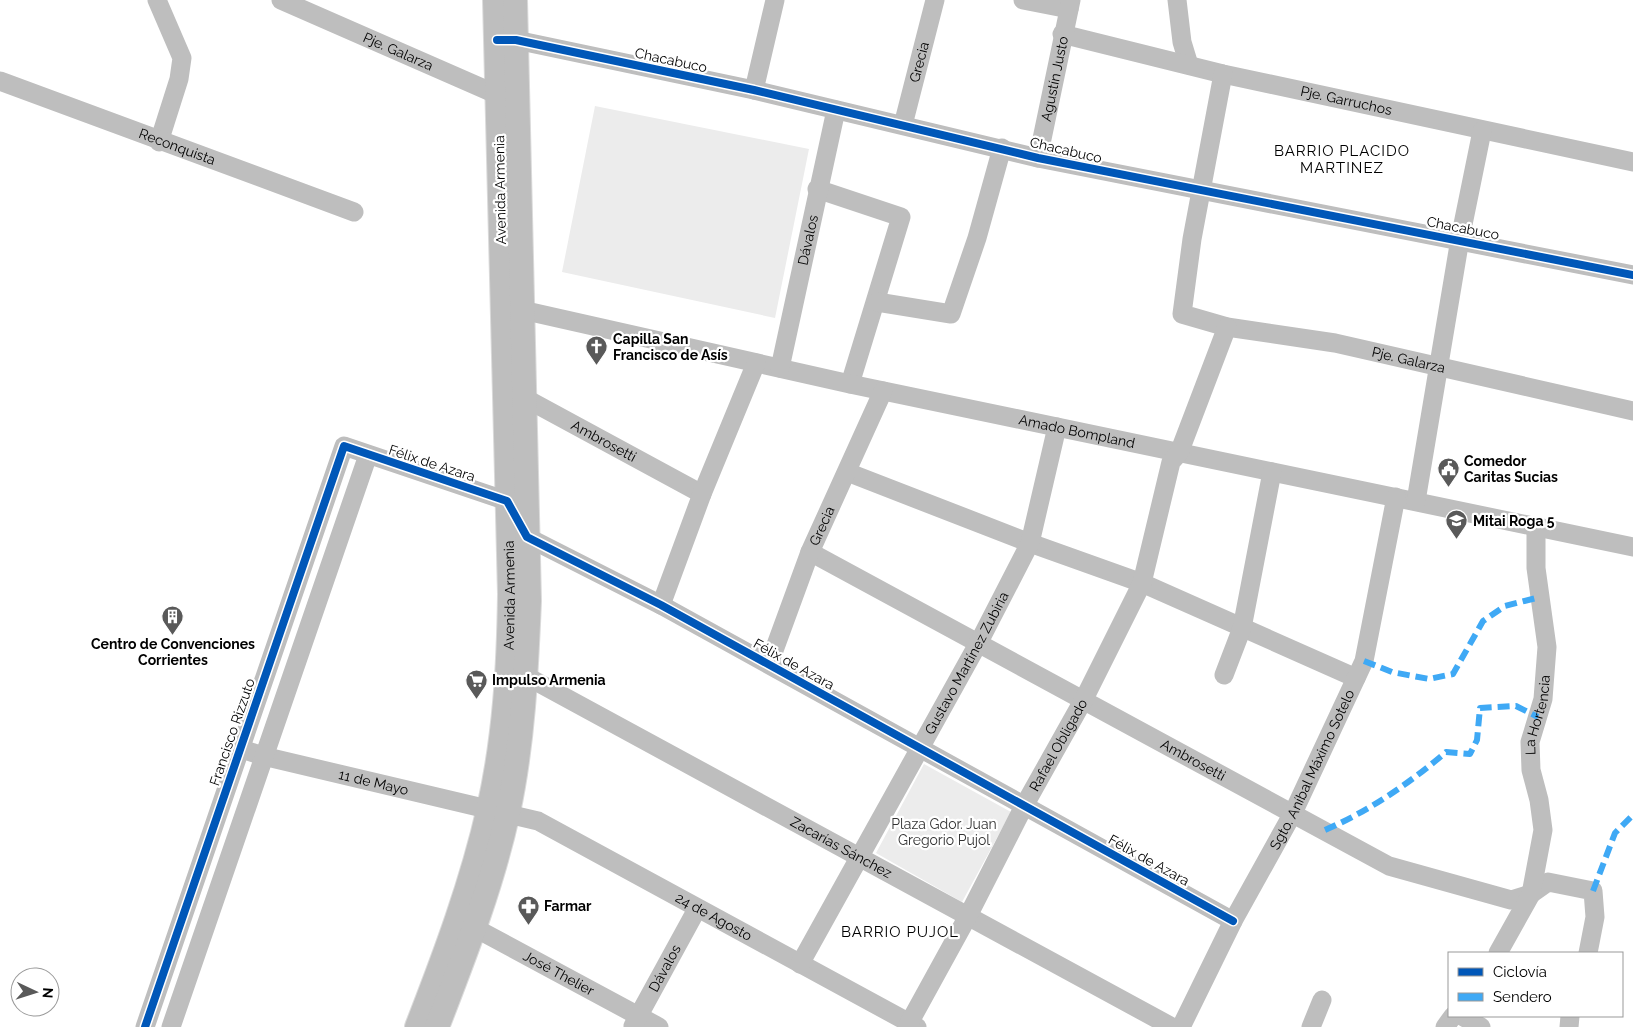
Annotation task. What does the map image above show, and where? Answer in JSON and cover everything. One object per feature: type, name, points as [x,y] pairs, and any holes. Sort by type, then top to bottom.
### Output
[{"type":"main road","name":"Avenida Armenia","points":[[495,0],[506,40]]},
{"type":"main road","name":"Avenida Armenia","points":[[437,1027],[498,811],[500,752],[517,675],[529,601],[526,537],[514,398],[506,40],[515,0]]},
{"type":"main road","name":"Avenida Armenia","points":[[514,398],[506,501],[510,594],[517,675]]},
{"type":"main road","name":"Avenida Armenia","points":[[417,1027],[466,925]]},
{"type":"street","points":[[157,0],[182,58],[179,79],[159,142]]},
{"type":"street","name":"Pje. Galarza","points":[[281,0],[507,94]]},
{"type":"street","points":[[754,90],[775,0]]},
{"type":"street","name":"Grecia","points":[[903,125],[935,0]]},
{"type":"street","points":[[1023,0],[1070,4]]},
{"type":"street","points":[[1177,0],[1182,42],[1189,65]]},
{"type":"street","name":"Agustín Justo","points":[[1038,158],[1062,34],[1070,4]]},
{"type":"street","name":"Pje. Garruchos","points":[[1062,34],[1223,74],[1633,162]]},
{"type":"street","name":"Chacabuco","points":[[506,40],[754,90],[1038,158],[1202,192],[1460,240],[1633,275]]},
{"type":"street","points":[[1202,192],[1223,74]]},
{"type":"street","name":"Reconquista","points":[[0,81],[159,142],[354,212]]},
{"type":"street","name":"Dávalos","points":[[780,368],[836,110]]},
{"type":"street","points":[[1416,501],[1460,240],[1482,131]]},
{"type":"street","points":[[877,302],[950,314],[977,238],[1002,148]]},
{"type":"street","points":[[818,189],[901,217],[877,302],[850,384]]},
{"type":"street","name":"Pje. Galarza","points":[[1202,192],[1192,240],[1182,314],[1227,327],[1335,343],[1633,411]]},
{"type":"street","name":"Amado Bompland","points":[[512,310],[883,391],[1633,547]]},
{"type":"street","points":[[1180,453],[1227,327]]},
{"type":"street","points":[[661,606],[702,494],[756,363]]},
{"type":"street","name":"Grecia","points":[[769,664],[810,552],[883,391]]},
{"type":"street","name":"Ambrosetti","points":[[514,398],[702,494]]},
{"type":"street","name":"Gustavo Martínez Zubiria","points":[[800,964],[861,858],[979,642],[1030,543],[1057,427]]},
{"type":"street","name":"Félix de Azara","points":[[344,446],[506,501]]},
{"type":"street","name":"Francisco Rizzuto","points":[[145,1027],[344,446]]},
{"type":"street","name":"Rafael Obligado","points":[[911,1026],[1024,806],[1084,699],[1142,583],[1171,462],[1180,453]]},
{"type":"street","points":[[171,1027],[368,455]]},
{"type":"street","points":[[847,472],[1030,543],[1142,583],[1356,678]]},
{"type":"street","points":[[1224,675],[1242,628],[1272,472]]},
{"type":"street","name":"Sgto. Aníbal Máximo Sotelo","points":[[1182,1027],[1233,921],[1293,813],[1364,661],[1396,497]]},
{"type":"street","points":[[506,501],[526,537]]},
{"type":"street","name":"La Hortencia","points":[[1499,952],[1531,894],[1542,830],[1539,800],[1531,770],[1530,742],[1543,699],[1547,647],[1536,568],[1536,527]]},
{"type":"street","name":"Félix de Azara","points":[[526,537],[769,664],[919,749],[1233,921]]},
{"type":"street","name":"Ambrosetti","points":[[810,552],[1389,866],[1511,900],[1531,894],[1548,882],[1593,891],[1595,917],[1588,952]]},
{"type":"street","name":"Zacarías Sánchez","points":[[517,675],[861,858],[1172,1027]]},
{"type":"street","name":"11 de Mayo","points":[[239,748],[263,756],[498,811]]},
{"type":"street","name":"24 de Agosto","points":[[498,811],[538,821],[911,1026]]},
{"type":"street","name":"Dávalos","points":[[636,1021],[697,908]]},
{"type":"street","name":"José Thelier","points":[[466,925],[636,1021],[659,1027]]},
{"type":"street","points":[[1311,1027],[1322,1000]]},
{"type":"street","points":[[1464,1017],[1481,1027]]},
{"type":"green space","points":[[595,106],[809,149],[775,318],[562,272]]},
{"type":"green space","name":"Plaza Gdor. Juan Gregorio Pujol","points":[[924,764],[1011,812],[962,902],[876,853]]},
{"type":"marked path","points":[[1364,661],[1392,672],[1429,679],[1453,674],[1483,621],[1505,606],[1540,597]]},
{"type":"marked path","points":[[1325,830],[1388,796],[1446,752],[1470,754],[1477,740],[1480,708],[1516,706],[1538,717]]},
{"type":"marked path","points":[[1593,891],[1615,833],[1633,815]]},
{"type":"cycle path","points":[[497,40],[516,40],[754,90],[1038,158],[1633,275]]},
{"type":"cycle path","points":[[145,1027],[344,446],[507,501],[527,537],[661,605],[1233,921]]},
{"type":"place","name":"Capilla San Francisco de Asís","points":[[597,366]]},
{"type":"place","name":"Comedor Caritas Sucias","points":[[1448,488]]},
{"type":"place","name":"Mitai Roga 5","points":[[1457,540]]},
{"type":"place","name":"Centro de Convenciones Corrientes","points":[[173,635]]},
{"type":"place","name":"Impulso Armenia","points":[[476,699]]},
{"type":"place","name":"Farmar","points":[[528,925]]},
{"type":"district","name":"BARRIO PLACIDO MARTINEZ","points":[[1342,160]]},
{"type":"district","name":"BARRIO PUJOL","points":[[900,932]]}]
